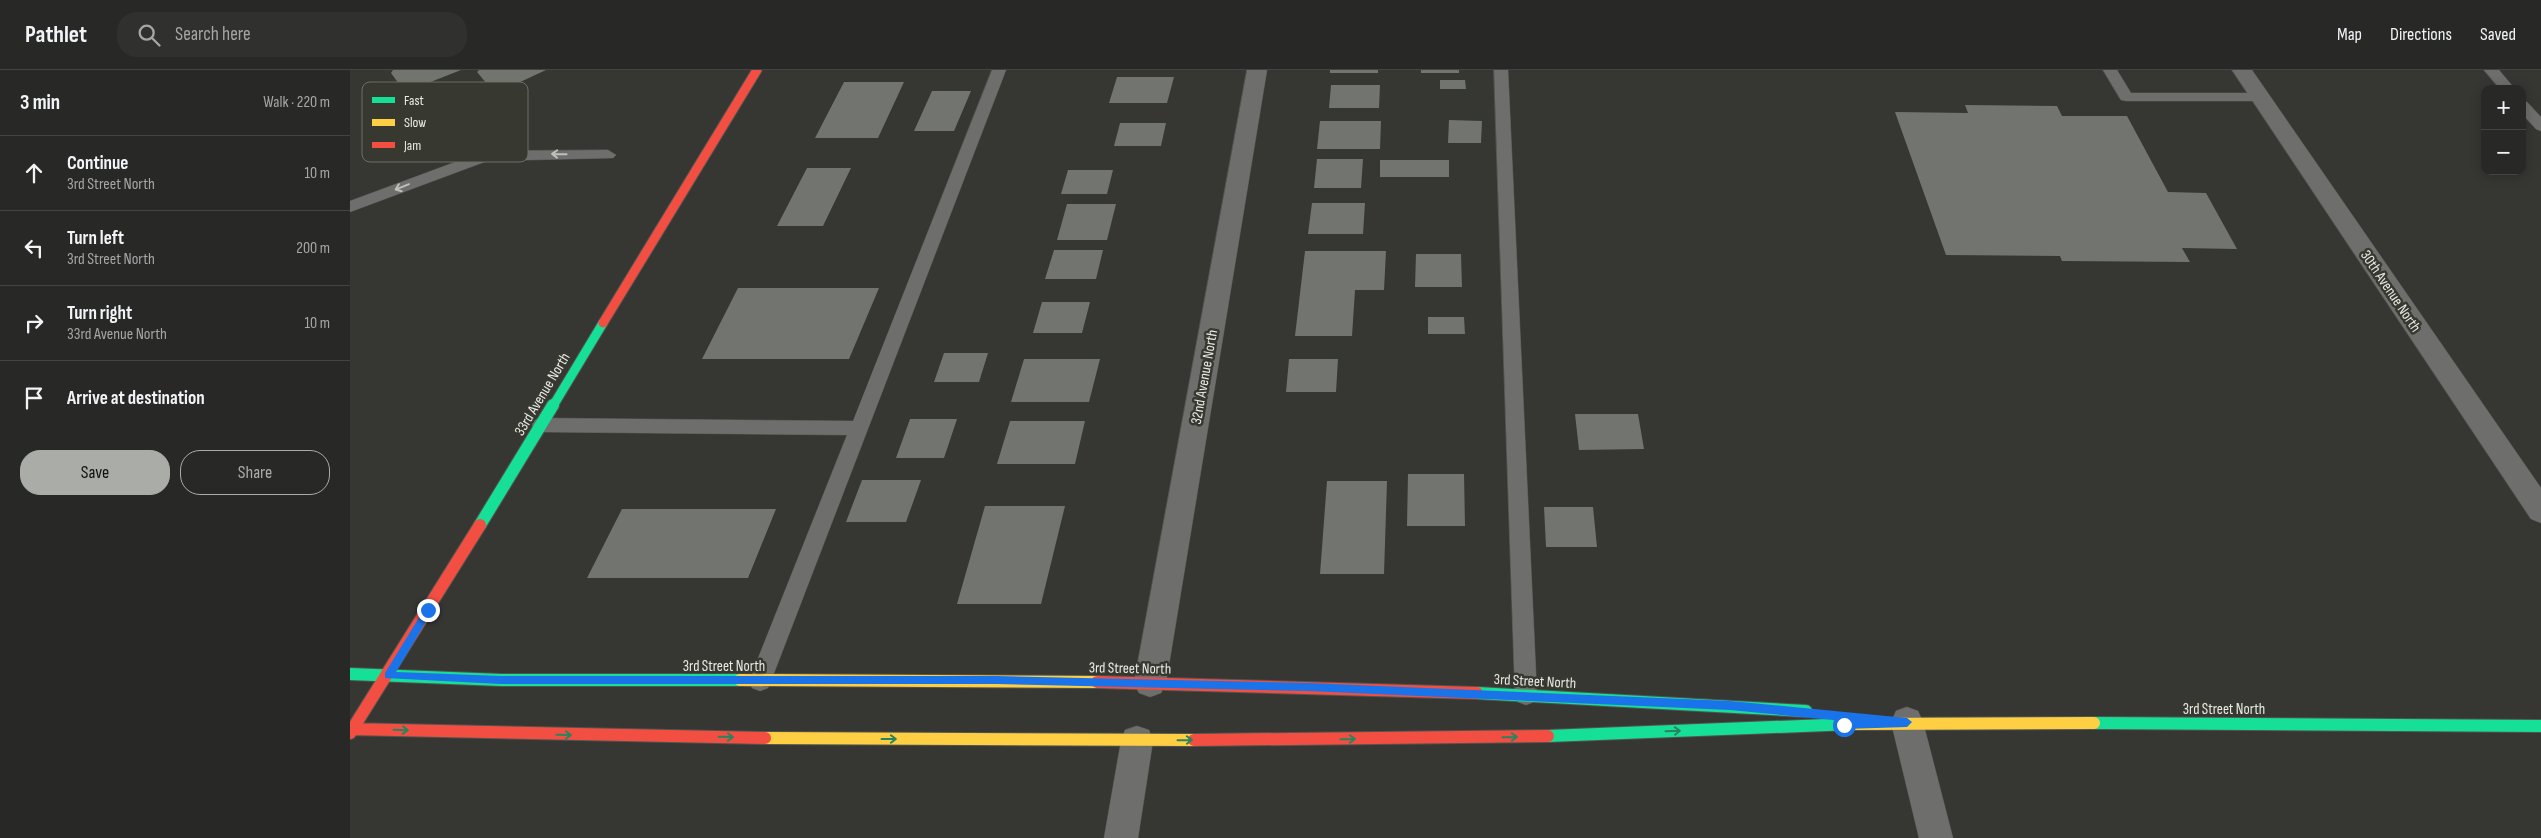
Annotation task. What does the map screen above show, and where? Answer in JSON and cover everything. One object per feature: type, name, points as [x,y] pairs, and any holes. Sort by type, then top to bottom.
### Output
[{"type":"main road","name":"33rd Avenue North","points":[[351,730],[388,676],[756,70]]},
{"type":"main road","name":"3rd Street North","points":[[350,674],[501,680],[760,682],[997,680],[1150,683],[1526,695],[1823,713],[1907,722]]},
{"type":"main road","name":"3rd Street North","points":[[351,730],[739,738],[1137,741],[1531,737],[1907,722],[2541,726]]},
{"type":"street","name":"32nd Avenue North","points":[[1150,683],[1257,70]]},
{"type":"street","name":"30th Avenue North","points":[[2242,70],[2541,511]]},
{"type":"street","points":[[1907,722],[1936,838]]},
{"type":"street","points":[[1121,838],[1137,741]]},
{"type":"lane","points":[[760,682],[998,70]]},
{"type":"lane","points":[[1501,70],[1526,695]]},
{"type":"lane","points":[[2110,70],[2126,97],[2260,97]]},
{"type":"lane","points":[[2491,70],[2504,85]]},
{"type":"lane","points":[[2526,109],[2541,126]]},
{"type":"lane","points":[[528,156],[608,155]]},
{"type":"lane","points":[[350,207],[469,162]]},
{"type":"lane","points":[[540,425],[859,428]]},
{"type":"building","points":[[393,70],[461,70],[431,82],[398,82],[391,73]]},
{"type":"building","points":[[479,70],[546,70],[520,82],[485,82],[477,72]]},
{"type":"building","points":[[1330,70],[1378,70],[1378,73],[1330,73]]},
{"type":"building","points":[[1421,70],[1459,70],[1459,73],[1421,73]]},
{"type":"building","points":[[1117,77],[1174,77],[1167,103],[1109,103]]},
{"type":"building","points":[[1440,80],[1465,80],[1466,89],[1440,89]]},
{"type":"building","points":[[844,82],[904,82],[878,138],[815,138]]},
{"type":"building","points":[[1331,85],[1380,85],[1379,108],[1329,108]]},
{"type":"building","points":[[932,91],[971,91],[954,131],[914,131]]},
{"type":"building","points":[[1965,105],[2057,106],[2062,116],[2127,116],[2168,192],[2206,193],[2237,249],[2182,248],[2190,262],[2062,261],[2060,256],[1946,255],[1895,112],[1968,113]]},
{"type":"building","points":[[1449,120],[1482,121],[1481,143],[1448,143]]},
{"type":"building","points":[[1320,121],[1381,121],[1380,149],[1317,149]]},
{"type":"building","points":[[1120,123],[1166,123],[1161,146],[1114,146]]},
{"type":"building","points":[[1317,159],[1363,159],[1361,188],[1314,188]]},
{"type":"building","points":[[1380,160],[1449,160],[1449,177],[1380,177]]},
{"type":"building","points":[[807,168],[851,168],[823,226],[777,226]]},
{"type":"building","points":[[1068,170],[1113,170],[1107,194],[1061,194]]},
{"type":"building","points":[[1312,203],[1365,203],[1363,234],[1308,234]]},
{"type":"building","points":[[1067,204],[1116,204],[1107,240],[1057,240]]},
{"type":"building","points":[[1054,250],[1103,250],[1096,279],[1045,279]]},
{"type":"building","points":[[1305,251],[1386,251],[1384,290],[1355,290],[1352,336],[1295,336]]},
{"type":"building","points":[[1416,254],[1461,254],[1462,287],[1415,287]]},
{"type":"building","points":[[738,288],[879,288],[849,359],[702,359]]},
{"type":"building","points":[[1042,302],[1090,302],[1082,333],[1033,333]]},
{"type":"building","points":[[1428,317],[1464,317],[1465,334],[1428,334]]},
{"type":"building","points":[[944,353],[988,353],[979,382],[934,382]]},
{"type":"building","points":[[1024,359],[1100,359],[1089,402],[1011,402]]},
{"type":"building","points":[[1289,359],[1338,359],[1336,392],[1286,392]]},
{"type":"building","points":[[1575,414],[1638,414],[1644,449],[1579,450]]},
{"type":"building","points":[[910,419],[957,419],[944,458],[896,458]]},
{"type":"building","points":[[1010,421],[1085,421],[1075,464],[997,464]]},
{"type":"building","points":[[1408,474],[1464,474],[1465,526],[1407,526]]},
{"type":"building","points":[[862,480],[921,480],[906,522],[846,522]]},
{"type":"building","points":[[1327,481],[1387,481],[1384,574],[1320,574]]},
{"type":"building","points":[[985,506],[1065,506],[1041,604],[957,604]]},
{"type":"building","points":[[1544,507],[1593,507],[1597,547],[1546,547]]},
{"type":"building","points":[[622,509],[776,509],[748,578],[587,578]]},
{"type":"traffic: fast","points":[[480,525],[603,323]]},
{"type":"traffic: fast","points":[[350,674],[501,680],[740,680]]},
{"type":"traffic: fast","points":[[1477,693],[1806,711]]},
{"type":"traffic: fast","points":[[2094,723],[2541,726]]},
{"type":"traffic: fast","points":[[1548,736],[1852,724]]},
{"type":"traffic: slow","points":[[740,680],[1097,682]]},
{"type":"traffic: slow","points":[[1852,724],[1907,722],[2094,723]]},
{"type":"traffic: slow","points":[[765,738],[1194,740]]},
{"type":"traffic: jam","points":[[603,323],[757,70]]},
{"type":"traffic: jam","points":[[350,733],[480,525]]},
{"type":"traffic: jam","points":[[1097,682],[1477,693]]},
{"type":"traffic: jam","points":[[350,729],[765,738]]},
{"type":"traffic: jam","points":[[1194,740],[1548,736]]},
{"type":"route","points":[[428,610],[388,676],[501,680],[760,682],[997,680],[1308,687],[1730,705],[1819,712],[1907,722],[1844,725]]}]
